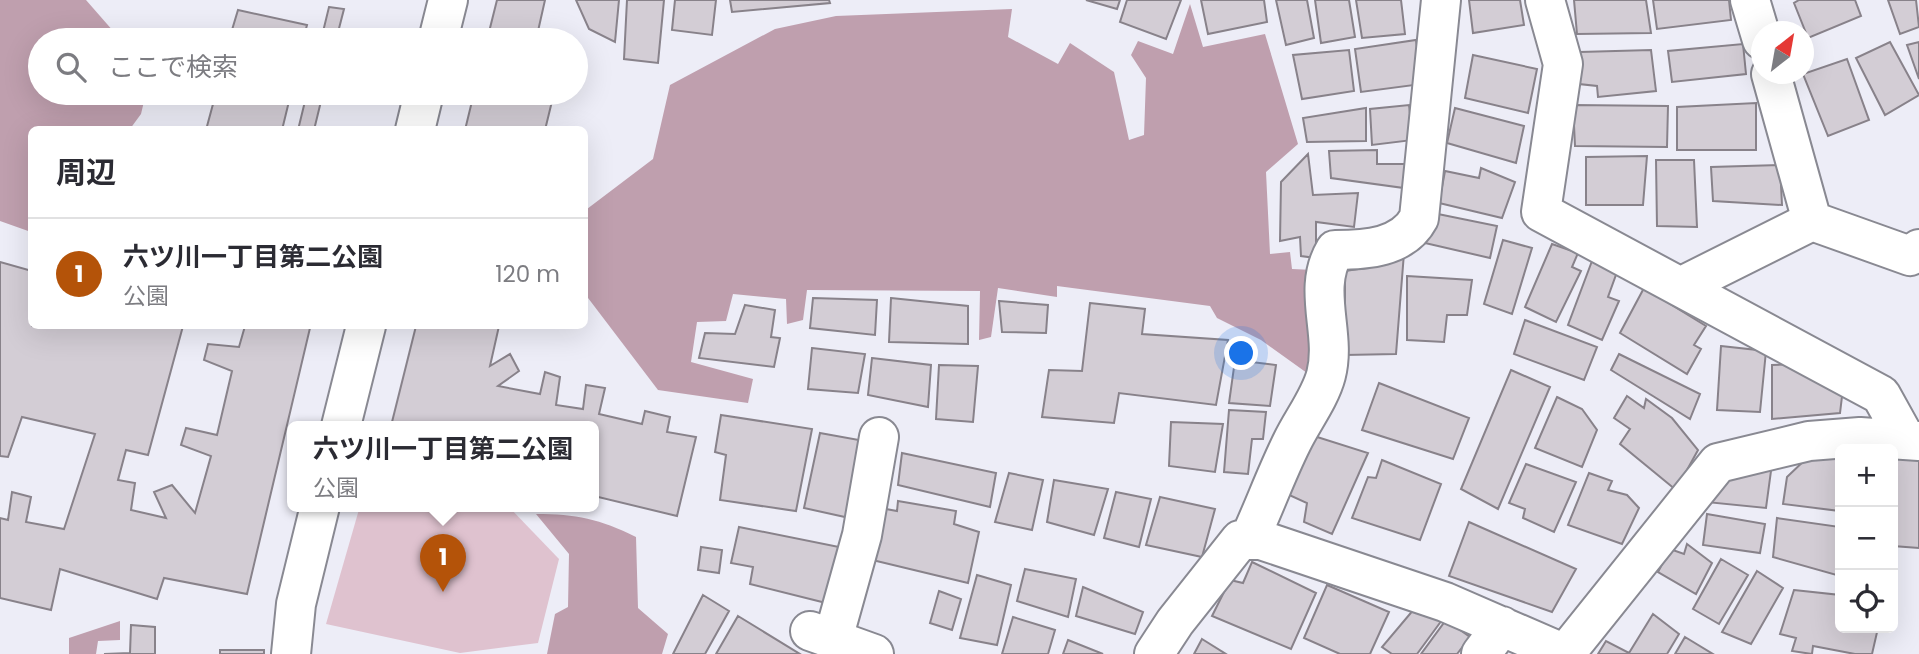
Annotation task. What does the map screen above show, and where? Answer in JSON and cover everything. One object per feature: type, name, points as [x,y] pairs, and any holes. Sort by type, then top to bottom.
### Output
[{"type":"street","points":[[441,28],[448,0]]},
{"type":"street","points":[[1249,540],[1291,444],[1325,377],[1329,355],[1323,296],[1326,266],[1335,250],[1378,246],[1406,237],[1419,218],[1441,0]]},
{"type":"street","points":[[1545,0],[1563,64],[1541,212],[1881,396],[1912,441]]},
{"type":"street","points":[[1751,0],[1757,21]]},
{"type":"street","points":[[1774,84],[1812,221]]},
{"type":"street","points":[[416,126],[421,105]]},
{"type":"street","points":[[1681,287],[1812,221],[1910,256],[1919,249]]},
{"type":"street","points":[[342,421],[365,329]]},
{"type":"street","points":[[874,654],[821,635],[862,534],[879,437]]},
{"type":"street","points":[[1154,654],[1175,622],[1240,540],[1261,540],[1445,602],[1492,640],[1565,654],[1718,463],[1809,441],[1860,437],[1912,441]]},
{"type":"street","points":[[290,654],[296,604],[319,512]]},
{"type":"shaded area","points":[[0,0],[86,0],[110,28],[28,28],[28,105],[143,105],[141,114],[132,126],[28,126],[28,231],[0,221]]},
{"type":"shaded area","points":[[1190,4],[1203,47],[1265,34],[1298,144],[1266,172],[1270,254],[1290,252],[1292,269],[1314,270],[1307,373],[1261,340],[1217,318],[1210,306],[1057,286],[1057,297],[998,288],[991,337],[979,340],[980,291],[807,290],[803,320],[787,324],[786,299],[733,294],[726,321],[697,322],[691,362],[753,379],[748,403],[658,390],[588,298],[588,208],[653,159],[670,85],[775,29],[836,16],[1012,9],[1008,37],[1058,64],[1070,43],[1114,72],[1129,140],[1144,135],[1146,78],[1131,55],[1138,41],[1173,54]]},
{"type":"shaded area","points":[[358,512],[514,512],[559,559],[538,643],[460,653],[326,624]]},
{"type":"shaded area","points":[[536,514],[588,519],[636,537],[638,608],[668,634],[662,654],[547,654],[555,614],[568,607],[569,554]]},
{"type":"shaded area","points":[[120,621],[120,640],[98,641],[96,654],[69,654],[69,638]]},
{"type":"building","points":[[497,0],[545,0],[539,28],[490,28]]},
{"type":"building","points":[[576,0],[619,0],[615,42],[589,29]]},
{"type":"building","points":[[627,0],[664,0],[658,63],[624,59]]},
{"type":"building","points":[[675,0],[716,0],[712,35],[672,30]]},
{"type":"building","points":[[730,0],[829,0],[830,3],[732,12]]},
{"type":"building","points":[[1086,0],[1120,0],[1117,9]]},
{"type":"building","points":[[1127,0],[1181,0],[1166,39],[1120,22]]},
{"type":"building","points":[[1201,0],[1264,0],[1267,22],[1208,34]]},
{"type":"building","points":[[1276,0],[1307,0],[1314,38],[1286,45]]},
{"type":"building","points":[[1315,0],[1349,0],[1355,37],[1321,43]]},
{"type":"building","points":[[1356,0],[1401,0],[1405,34],[1362,38]]},
{"type":"building","points":[[1469,0],[1520,0],[1524,25],[1473,33]]},
{"type":"building","points":[[1574,0],[1646,0],[1651,33],[1577,34]]},
{"type":"building","points":[[1653,0],[1729,0],[1731,20],[1657,29]]},
{"type":"building","points":[[1799,0],[1855,0],[1861,16],[1814,36],[1814,21],[1801,21],[1794,3]]},
{"type":"building","points":[[1888,0],[1916,0],[1919,27],[1900,34]]},
{"type":"building","points":[[329,7],[344,9],[339,28],[324,28]]},
{"type":"building","points":[[238,10],[307,25],[306,28],[233,28]]},
{"type":"building","points":[[1416,40],[1422,84],[1361,92],[1355,49]]},
{"type":"building","points":[[1890,42],[1919,95],[1885,115],[1856,58]]},
{"type":"building","points":[[1919,42],[1919,79],[1907,45]]},
{"type":"building","points":[[1743,44],[1746,74],[1672,82],[1668,51]]},
{"type":"building","points":[[1349,50],[1354,91],[1302,99],[1293,55]]},
{"type":"building","points":[[1651,50],[1656,91],[1598,97],[1597,86],[1579,84],[1580,52]]},
{"type":"building","points":[[1473,55],[1537,69],[1528,113],[1465,98]]},
{"type":"building","points":[[1847,59],[1869,120],[1828,136],[1807,84],[1814,84],[1814,70]]},
{"type":"building","points":[[1756,103],[1756,150],[1677,150],[1677,107]]},
{"type":"building","points":[[213,105],[288,105],[283,126],[207,126]]},
{"type":"building","points":[[304,105],[320,105],[315,126],[299,126]]},
{"type":"building","points":[[471,105],[551,105],[546,126],[466,126]]},
{"type":"building","points":[[1409,105],[1413,140],[1372,145],[1370,109]]},
{"type":"building","points":[[1573,105],[1668,106],[1667,147],[1575,146]]},
{"type":"building","points":[[1366,108],[1366,141],[1307,142],[1303,118]]},
{"type":"building","points":[[1455,108],[1524,126],[1516,163],[1447,143]]},
{"type":"building","points":[[1377,150],[1377,164],[1406,164],[1404,188],[1331,178],[1329,151]]},
{"type":"building","points":[[1308,154],[1313,195],[1358,193],[1354,227],[1316,222],[1316,258],[1301,256],[1300,237],[1280,241],[1281,182]]},
{"type":"building","points":[[1647,156],[1643,205],[1586,205],[1586,157]]},
{"type":"building","points":[[1656,160],[1694,160],[1697,227],[1657,226]]},
{"type":"building","points":[[1780,165],[1782,205],[1713,201],[1711,167]]},
{"type":"building","points":[[1481,168],[1515,182],[1502,218],[1439,203],[1445,171],[1479,178]]},
{"type":"building","points":[[1433,213],[1497,226],[1490,258],[1425,243]]},
{"type":"building","points":[[1503,240],[1532,248],[1512,314],[1484,304]]},
{"type":"building","points":[[1552,244],[1578,253],[1572,267],[1581,271],[1556,322],[1525,307]]},
{"type":"building","points":[[1404,253],[1396,354],[1345,355],[1345,271],[1366,268],[1366,254]]},
{"type":"building","points":[[1592,261],[1617,272],[1608,297],[1619,301],[1602,340],[1568,325]]},
{"type":"building","points":[[0,262],[28,270],[28,329],[182,329],[148,455],[126,450],[118,480],[135,483],[131,510],[166,518],[154,492],[172,485],[195,513],[211,456],[181,445],[186,428],[217,435],[232,371],[204,360],[208,344],[239,347],[244,329],[310,329],[247,594],[164,578],[157,599],[60,569],[51,610],[0,598],[0,518],[8,520],[12,492],[31,497],[26,522],[64,529],[95,434],[22,417],[8,457],[0,456]]},
{"type":"building","points":[[1407,276],[1472,280],[1467,315],[1447,315],[1444,342],[1407,340]]},
{"type":"building","points":[[1644,288],[1706,326],[1694,345],[1701,349],[1687,374],[1620,333]]},
{"type":"building","points":[[813,298],[877,300],[875,335],[810,328]]},
{"type":"building","points":[[891,298],[968,306],[968,344],[889,342]]},
{"type":"building","points":[[999,301],[1048,305],[1046,333],[1002,332]]},
{"type":"building","points":[[1090,303],[1145,309],[1142,334],[1228,340],[1216,405],[1119,393],[1114,423],[1042,417],[1049,370],[1082,371]]},
{"type":"building","points":[[745,305],[775,310],[771,337],[780,338],[774,367],[699,358],[705,333],[735,334]]},
{"type":"building","points":[[1525,320],[1597,347],[1584,380],[1514,354]]},
{"type":"building","points":[[415,329],[498,329],[490,366],[510,354],[519,371],[498,386],[540,394],[545,372],[560,377],[556,405],[583,409],[586,385],[605,388],[599,414],[642,424],[645,411],[670,417],[667,432],[696,437],[677,516],[599,497],[599,421],[392,421]]},
{"type":"building","points":[[1721,346],[1766,351],[1760,412],[1717,410]]},
{"type":"building","points":[[812,348],[865,354],[858,393],[808,389]]},
{"type":"building","points":[[1619,354],[1700,394],[1690,419],[1611,370]]},
{"type":"building","points":[[872,358],[931,365],[928,407],[868,395]]},
{"type":"building","points":[[1235,360],[1276,365],[1270,406],[1229,403]]},
{"type":"building","points":[[1794,364],[1843,388],[1840,413],[1772,419],[1772,365]]},
{"type":"building","points":[[939,365],[978,366],[973,422],[936,419]]},
{"type":"building","points":[[1511,370],[1550,387],[1498,509],[1461,489]]},
{"type":"building","points":[[1379,383],[1469,418],[1453,459],[1362,430]]},
{"type":"building","points":[[1627,396],[1644,408],[1646,399],[1672,418],[1698,450],[1676,490],[1620,444],[1630,429],[1614,418]]},
{"type":"building","points":[[1557,397],[1582,409],[1597,430],[1582,467],[1535,448]]},
{"type":"building","points":[[1229,410],[1266,412],[1263,439],[1252,439],[1248,474],[1224,472]]},
{"type":"building","points":[[721,415],[812,429],[796,511],[720,500],[726,455],[715,452]]},
{"type":"building","points":[[1171,422],[1223,424],[1215,472],[1169,466]]},
{"type":"building","points":[[820,433],[870,442],[854,519],[804,508]]},
{"type":"building","points":[[1314,436],[1368,453],[1332,534],[1304,522],[1307,503],[1287,494]]},
{"type":"building","points":[[902,453],[996,473],[990,507],[898,485]]},
{"type":"building","points":[[1898,455],[1919,459],[1919,548],[1898,546]]},
{"type":"building","points":[[1808,457],[1835,458],[1835,510],[1783,504],[1787,477]]},
{"type":"building","points":[[1382,460],[1441,484],[1420,540],[1352,518],[1368,477],[1376,478]]},
{"type":"building","points":[[1526,464],[1576,482],[1554,532],[1523,518],[1525,509],[1509,503]]},
{"type":"building","points":[[1721,468],[1771,471],[1766,508],[1706,502]]},
{"type":"building","points":[[1009,473],[1043,480],[1032,530],[995,522]]},
{"type":"building","points":[[1589,473],[1612,481],[1608,490],[1627,495],[1639,508],[1622,544],[1568,525]]},
{"type":"building","points":[[1054,480],[1108,489],[1094,535],[1047,522]]},
{"type":"building","points":[[1116,492],[1151,499],[1139,547],[1104,538]]},
{"type":"building","points":[[1160,497],[1215,509],[1202,557],[1146,545]]},
{"type":"building","points":[[898,501],[956,511],[954,524],[979,532],[968,583],[864,558],[875,507],[897,511]]},
{"type":"building","points":[[1707,514],[1765,524],[1760,553],[1703,545]]},
{"type":"building","points":[[1777,518],[1835,526],[1835,575],[1773,557]]},
{"type":"building","points":[[1469,522],[1576,569],[1552,612],[1449,576]]},
{"type":"building","points":[[739,527],[839,547],[826,603],[750,584],[753,567],[731,563]]},
{"type":"building","points":[[1687,544],[1712,563],[1696,594],[1658,572],[1670,549],[1684,554]]},
{"type":"building","points":[[701,547],[722,550],[719,573],[698,570]]},
{"type":"building","points":[[1721,559],[1748,575],[1719,624],[1693,609]]},
{"type":"building","points":[[1252,562],[1316,593],[1291,649],[1212,616],[1230,580],[1243,583]]},
{"type":"building","points":[[1025,569],[1076,579],[1068,617],[1017,601]]},
{"type":"building","points":[[1757,571],[1783,588],[1751,644],[1722,632]]},
{"type":"building","points":[[977,575],[1011,585],[997,645],[960,638]]},
{"type":"building","points":[[1327,585],[1389,612],[1370,654],[1340,654],[1304,638]]},
{"type":"building","points":[[1083,587],[1143,612],[1135,634],[1076,616]]},
{"type":"building","points":[[1794,590],[1835,594],[1835,633],[1877,633],[1872,654],[1855,654],[1813,646],[1812,654],[1792,651],[1796,638],[1780,634]]},
{"type":"building","points":[[939,591],[961,599],[952,630],[930,623]]},
{"type":"building","points":[[703,595],[729,611],[705,654],[673,654]]},
{"type":"building","points":[[1420,602],[1442,620],[1417,654],[1392,654],[1382,647]]},
{"type":"building","points":[[1653,614],[1679,634],[1667,654],[1598,654],[1606,641],[1629,653]]},
{"type":"building","points":[[738,616],[800,654],[716,654]]},
{"type":"building","points":[[1013,617],[1055,630],[1048,654],[1002,654]]},
{"type":"building","points":[[1446,620],[1470,637],[1457,654],[1421,654]]},
{"type":"building","points":[[131,625],[155,627],[155,654],[104,654],[130,653]]},
{"type":"building","points":[[1685,637],[1713,654],[1675,654]]},
{"type":"building","points":[[1202,639],[1226,654],[1194,654]]},
{"type":"building","points":[[1068,640],[1103,654],[1063,654]]},
{"type":"building","points":[[220,650],[264,650],[264,654],[220,654]]},
{"type":"place","name":"六ツ川一丁目第二公園","points":[[443,592]]}]
